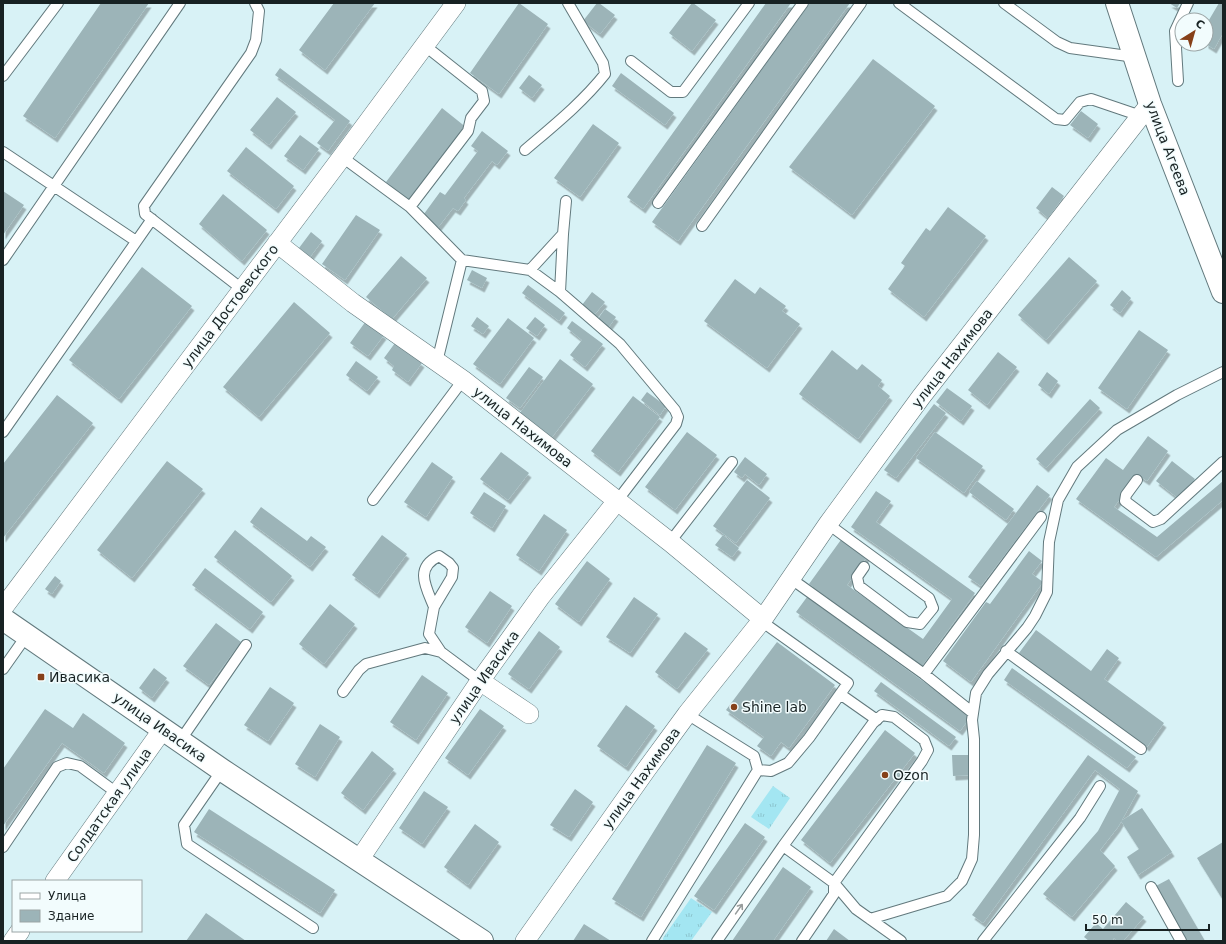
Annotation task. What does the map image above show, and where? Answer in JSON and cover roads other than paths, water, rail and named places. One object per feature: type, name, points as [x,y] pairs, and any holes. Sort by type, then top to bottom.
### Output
[{"type":"main road","name":"улица Агеева","points":[[1117,3],[1136,58],[1145,110],[1223,292]]},
{"type":"main road","name":"улица Ивасика","points":[[3,619],[222,770],[482,941]]},
{"type":"street","name":"улица Достоевского","points":[[3,608],[456,3]]},
{"type":"street","name":"улица Нахимова","points":[[525,941],[646,770],[687,714],[762,620],[828,524],[921,397],[1145,110]]},
{"type":"street","name":"улица Нахимова","points":[[277,243],[353,303],[463,380],[670,542],[762,620]]},
{"type":"street","name":"улица Ивасика","points":[[359,860],[480,681],[541,596],[616,501]]},
{"type":"street","points":[[480,681],[529,714]]},
{"type":"street","name":"Солдатская улица","points":[[56,880],[117,793],[172,735]]},
{"type":"street","points":[[13,941],[19,932]]},
{"type":"lane","points":[[3,76],[58,3]]},
{"type":"lane","points":[[3,260],[180,3]]},
{"type":"lane","points":[[242,289],[145,214],[144,206],[251,53],[256,40],[259,11],[255,3]]},
{"type":"lane","points":[[525,150],[569,112],[596,86],[605,74],[603,63],[568,3]]},
{"type":"lane","points":[[631,61],[671,92],[683,92],[749,3]]},
{"type":"lane","points":[[658,203],[802,3]]},
{"type":"lane","points":[[702,226],[861,3]]},
{"type":"lane","points":[[899,3],[1056,119],[1065,120],[1080,102],[1091,100],[1145,110]]},
{"type":"lane","points":[[1004,3],[1057,42],[1070,48],[1136,58]]},
{"type":"lane","points":[[1178,81],[1175,31],[1188,3]]},
{"type":"lane","points":[[410,207],[468,130],[471,118],[484,101],[482,91],[424,46]]},
{"type":"lane","points":[[3,152],[136,241]]},
{"type":"lane","points":[[342,157],[410,207],[462,260],[530,270],[560,292],[620,344],[675,410],[678,417],[671,432],[616,501]]},
{"type":"lane","points":[[560,292],[566,201]]},
{"type":"lane","points":[[3,432],[152,219]]},
{"type":"lane","points":[[530,270],[563,234]]},
{"type":"lane","points":[[437,362],[462,260]]},
{"type":"lane","points":[[870,919],[947,896],[962,881],[972,859],[974,835],[974,739],[972,720],[976,693],[988,674],[1035,616],[1047,592],[1049,542],[1058,500],[1077,467],[1117,430],[1177,395],[1223,372]]},
{"type":"lane","points":[[373,500],[463,380]]},
{"type":"lane","points":[[670,542],[732,462]]},
{"type":"lane","points":[[1137,480],[1126,495],[1125,502],[1153,522],[1161,519],[1223,462]]},
{"type":"lane","points":[[924,674],[1041,517]]},
{"type":"lane","points":[[828,524],[929,598],[933,608],[920,624],[907,622],[859,586],[857,577],[864,567]]},
{"type":"lane","points":[[790,578],[924,674],[973,713]]},
{"type":"lane","points":[[434,607],[429,634],[441,652],[480,681]]},
{"type":"lane","points":[[758,770],[771,771],[788,763],[809,738],[848,683],[762,620]]},
{"type":"lane","points":[[3,669],[27,635]]},
{"type":"lane","points":[[172,735],[246,645]]},
{"type":"lane","points":[[343,692],[359,670],[366,664],[425,648],[441,652]]},
{"type":"lane","points":[[1006,651],[1141,749]]},
{"type":"lane","points":[[840,694],[877,720]]},
{"type":"lane","points":[[652,941],[758,770],[754,756],[687,714]]},
{"type":"lane","points":[[717,941],[783,846],[873,723],[882,715],[894,717],[924,740],[928,750],[922,761],[834,883],[834,894],[802,941]]},
{"type":"lane","points":[[3,847],[57,767],[67,763],[80,766],[117,793]]},
{"type":"lane","points":[[222,770],[184,825],[187,844],[313,928]]},
{"type":"lane","points":[[983,941],[1080,818],[1100,786]]},
{"type":"lane","points":[[783,846],[834,883],[856,909],[901,941]]},
{"type":"lane","points":[[1151,887],[1181,941]]},
{"type":"place","name":"Ивасика","points":[[41,677]]},
{"type":"place","name":"Shine lab","points":[[734,707]]},
{"type":"place","name":"Ozon","points":[[885,775]]}]
